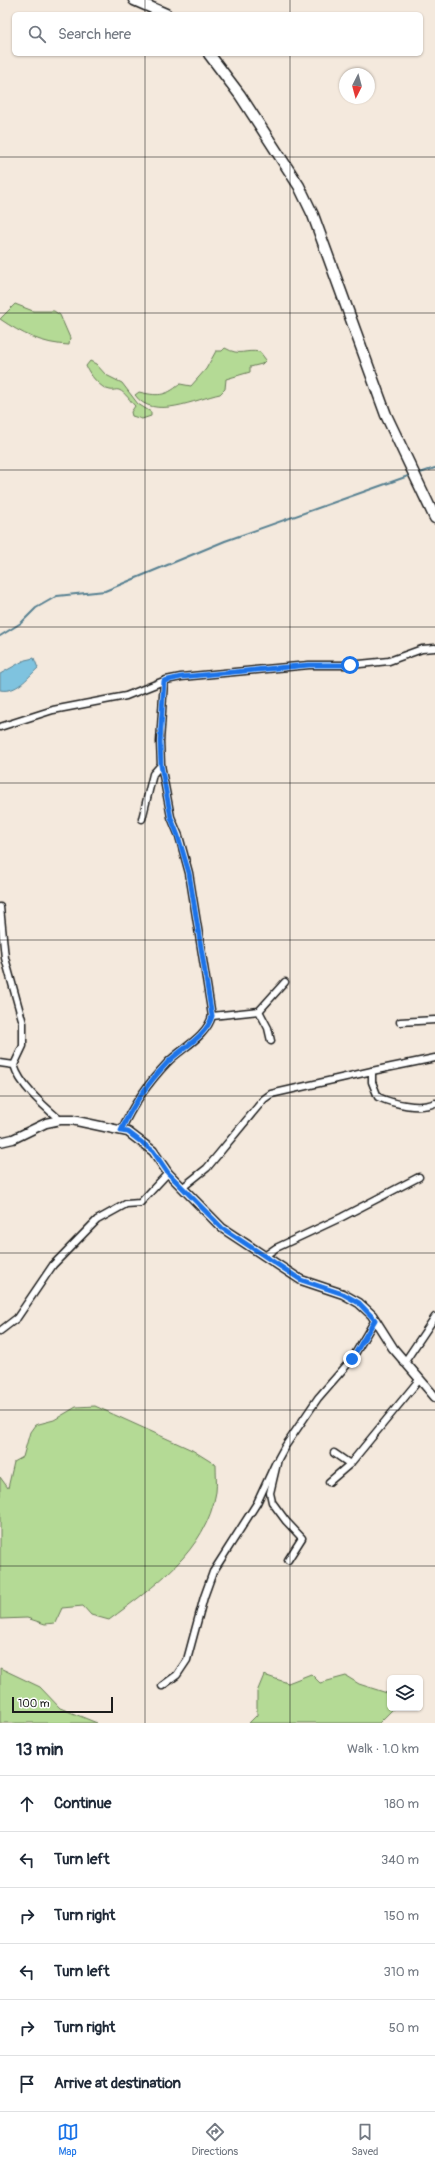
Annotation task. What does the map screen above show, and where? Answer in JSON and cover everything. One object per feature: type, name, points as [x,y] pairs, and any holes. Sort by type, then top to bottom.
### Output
[{"type":"main road","points":[[134,0],[161,12]]},
{"type":"main road","points":[[211,56],[240,95],[299,186],[312,215],[386,415],[435,518]]},
{"type":"street","points":[[0,727],[53,710],[126,696],[164,681],[181,677],[309,665],[350,665],[389,661],[422,649],[435,648]]},
{"type":"street","points":[[121,1131],[141,1096],[168,1063],[204,1032],[212,1016],[189,873],[171,818],[161,765],[160,742],[164,681]]},
{"type":"street","points":[[142,818],[153,774],[161,765]]},
{"type":"street","points":[[0,907],[5,958],[24,1023],[23,1046],[14,1065]]},
{"type":"street","points":[[212,1016],[259,1011],[285,982]]},
{"type":"street","points":[[259,1011],[268,1028],[271,1041]]},
{"type":"street","points":[[400,1022],[435,1020]]},
{"type":"street","points":[[182,1188],[206,1168],[264,1099],[271,1094],[435,1058]]},
{"type":"street","points":[[0,1063],[14,1065]]},
{"type":"street","points":[[14,1065],[24,1082],[44,1106],[60,1120]]},
{"type":"street","points":[[372,1071],[372,1082],[378,1097],[415,1106],[427,1106],[435,1102]]},
{"type":"street","points":[[0,1142],[13,1139],[32,1128],[60,1120],[72,1120],[128,1132],[153,1151],[168,1173],[222,1228],[266,1255],[301,1280],[343,1294],[359,1303],[375,1320],[404,1363],[435,1397]]},
{"type":"street","points":[[0,1331],[17,1318],[53,1266],[97,1220],[126,1204],[140,1204],[168,1173]]},
{"type":"street","points":[[266,1255],[276,1248],[342,1217],[419,1177]]},
{"type":"street","points":[[404,1363],[435,1317]]},
{"type":"street","points":[[162,1686],[177,1674],[187,1660],[204,1597],[213,1572],[257,1503],[273,1467],[284,1448],[318,1398],[352,1359],[375,1320]]},
{"type":"street","points":[[329,1482],[350,1464],[419,1380]]},
{"type":"street","points":[[334,1453],[350,1464]]},
{"type":"street","points":[[278,1459],[270,1493],[272,1502],[286,1521],[302,1538],[288,1560]]},
{"type":"green space","points":[[15,304],[33,311],[54,311],[60,315],[70,338],[69,345],[50,343],[24,334],[0,319]]},
{"type":"green space","points":[[225,348],[235,352],[260,352],[266,360],[262,364],[250,367],[250,372],[226,379],[225,389],[220,394],[187,403],[175,406],[152,407],[143,403],[135,395],[139,392],[156,395],[161,394],[170,391],[180,384],[191,386],[206,369],[216,351],[222,351]]},
{"type":"green space","points":[[90,361],[96,364],[106,375],[122,383],[138,404],[151,412],[151,416],[142,419],[132,416],[131,412],[135,406],[121,391],[107,389],[96,381],[86,366]]},
{"type":"green space","points":[[95,1406],[192,1450],[216,1465],[216,1492],[210,1513],[201,1533],[190,1550],[176,1566],[109,1620],[91,1615],[83,1606],[62,1608],[55,1623],[45,1624],[27,1618],[0,1619],[0,1477],[8,1488],[14,1462],[23,1457],[30,1432],[35,1425],[54,1420],[76,1407]]},
{"type":"green space","points":[[0,1668],[40,1687],[60,1708],[97,1723],[0,1723]]},
{"type":"green space","points":[[311,1674],[320,1683],[346,1676],[359,1684],[387,1693],[387,1711],[391,1711],[379,1723],[249,1723],[257,1715],[257,1692],[264,1675],[288,1683]]},
{"type":"water","points":[[34,658],[38,668],[26,680],[12,689],[0,690],[0,674],[25,660]]},
{"type":"waterway","points":[[417,474],[435,468]]},
{"type":"waterway","points":[[0,636],[21,623],[36,608],[57,596],[105,591],[225,541],[411,475]]},
{"type":"route","points":[[350,665],[309,665],[181,677],[164,681],[160,742],[161,765],[171,818],[189,873],[212,1016],[204,1032],[187,1045],[168,1063],[141,1096],[128,1116],[121,1131],[128,1132],[138,1138],[153,1151],[168,1173],[222,1228],[266,1255],[301,1280],[343,1294],[359,1303],[372,1315],[375,1320],[352,1359]]}]
